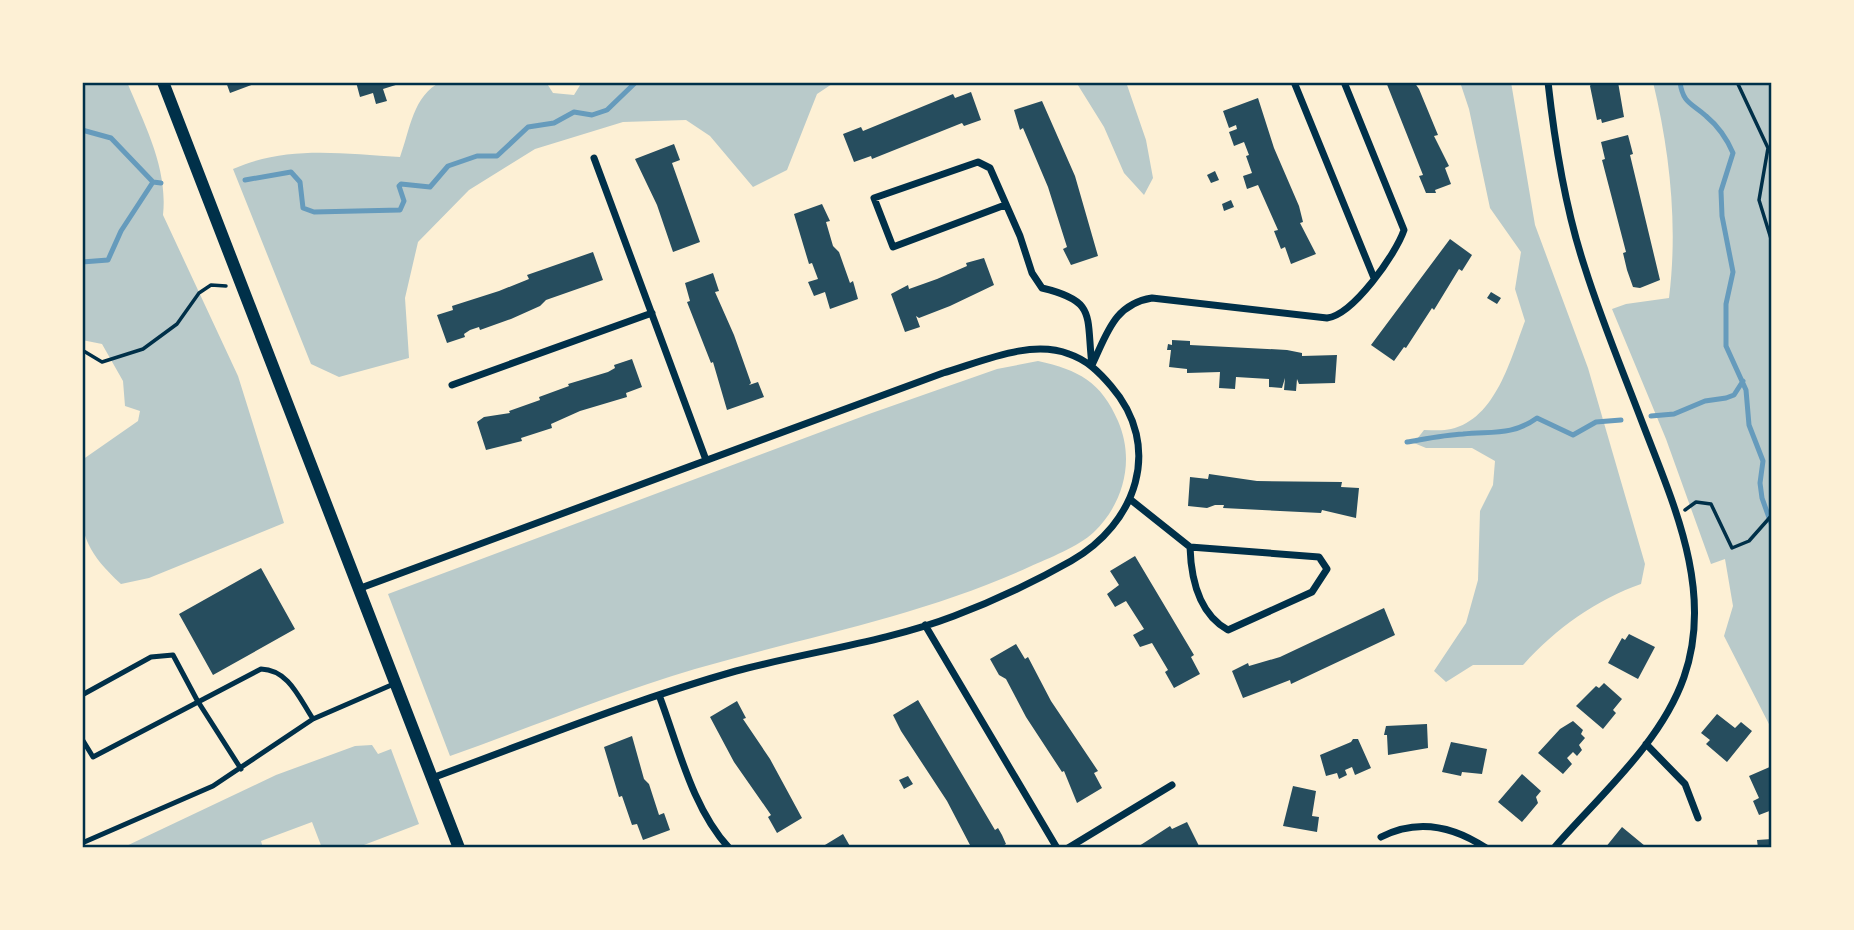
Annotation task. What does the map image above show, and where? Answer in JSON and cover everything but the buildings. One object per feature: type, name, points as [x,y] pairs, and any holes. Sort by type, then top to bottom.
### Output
[{"type":"street","points":[[163,82],[459,848]]},
{"type":"street","points":[[1294,82],[1374,278]]},
{"type":"street","points":[[1092,365],[1114,320],[1136,301],[1152,298],[1327,318],[1336,317],[1354,303],[1374,278],[1404,230],[1344,82]]},
{"type":"street","points":[[1548,82],[1555,140],[1570,220],[1603,321],[1677,516],[1693,580],[1694,631],[1685,676],[1676,696],[1646,744],[1554,848]]},
{"type":"street","points":[[594,158],[706,460]]},
{"type":"street","points":[[1005,205],[893,247],[874,198],[978,162],[990,168],[1020,236],[1032,273],[1042,288],[1070,295],[1086,313],[1092,365]]},
{"type":"street","points":[[452,385],[652,313]]},
{"type":"street","points":[[358,589],[943,373],[1016,352],[1068,353],[1092,365],[1127,407],[1134,422],[1138,453],[1131,500],[1114,527],[1082,554],[1026,585],[925,625],[734,672],[659,695],[432,778]]},
{"type":"street","points":[[1131,500],[1189,547],[1320,557],[1327,569],[1312,592],[1228,630],[1216,624],[1191,579],[1189,547]]},
{"type":"street","points":[[925,625],[1057,848]]},
{"type":"street","points":[[659,695],[701,805],[714,831],[729,848]]},
{"type":"street","points":[[1646,744],[1685,784],[1698,818]]},
{"type":"street","points":[[1068,848],[1172,785]]},
{"type":"street","points":[[1381,837],[1406,827],[1445,827],[1486,848]]},
{"type":"lane","points":[[82,695],[151,657],[173,655],[197,700],[241,769]]},
{"type":"lane","points":[[82,739],[93,757],[197,700],[261,669],[276,669],[285,676],[313,719]]},
{"type":"lane","points":[[82,843],[181,802],[241,769],[313,719],[396,683]]},
{"type":"path","points":[[1737,82],[1768,148],[1759,200],[1772,242]]},
{"type":"path","points":[[82,350],[102,362],[144,349],[177,324],[199,293],[211,285],[242,288]]},
{"type":"path","points":[[1677,516],[1696,502],[1711,504],[1732,548],[1749,541],[1772,515]]},
{"type":"shaded area","points":[[82,82],[127,82],[159,164],[164,198],[163,215],[238,376],[284,523],[149,578],[121,584],[94,554],[87,541],[81,514],[82,460],[138,421],[140,411],[125,406],[123,381],[102,344],[82,340]]},
{"type":"shaded area","points":[[441,82],[546,82],[553,93],[574,95],[582,82],[835,82],[817,94],[787,170],[753,187],[710,136],[686,120],[623,122],[535,149],[469,190],[418,242],[405,298],[409,358],[339,377],[311,364],[233,169],[253,161],[295,154],[336,153],[400,157],[418,104],[424,95]]},
{"type":"shaded area","points":[[1076,82],[1126,82],[1146,140],[1153,178],[1144,195],[1124,173],[1104,127]]},
{"type":"shaded area","points":[[1460,82],[1511,82],[1535,225],[1588,368],[1645,564],[1641,584],[1608,598],[1577,617],[1523,665],[1473,665],[1446,682],[1434,671],[1466,623],[1478,580],[1480,511],[1493,485],[1495,461],[1472,448],[1426,448],[1414,443],[1424,430],[1451,429],[1467,423],[1480,413],[1500,385],[1525,321],[1515,289],[1521,252],[1490,208],[1469,109]]},
{"type":"shaded area","points":[[1653,82],[1772,82],[1772,730],[1724,636],[1733,606],[1725,559],[1711,564],[1666,439],[1612,309],[1626,304],[1669,298],[1673,244],[1671,189]]},
{"type":"shaded area","points":[[1038,361],[1077,374],[1096,387],[1111,408],[1123,436],[1126,466],[1119,494],[1104,521],[1080,543],[989,584],[948,599],[695,669],[450,756],[388,594],[869,414],[997,369]]},
{"type":"shaded area","points":[[372,745],[378,754],[391,749],[419,824],[356,848],[322,848],[312,822],[261,841],[263,848],[122,848],[276,775],[355,746]]},
{"type":"waterway","points":[[245,180],[291,172],[300,182],[303,208],[314,212],[400,210],[404,201],[399,186],[401,184],[430,187],[448,166],[477,156],[497,156],[528,127],[554,123],[574,112],[592,115],[607,110],[636,82]]},
{"type":"waterway","points":[[1680,82],[1686,99],[1714,124],[1733,153],[1721,191],[1722,216],[1733,272],[1726,304],[1726,346],[1746,390],[1749,425],[1763,461],[1760,483],[1762,498],[1772,526]]},
{"type":"waterway","points":[[82,130],[111,138],[153,182],[161,183]]},
{"type":"waterway","points":[[82,262],[108,260],[121,231],[153,182]]},
{"type":"waterway","points":[[1651,416],[1674,414],[1705,401],[1734,395],[1743,381]]},
{"type":"waterway","points":[[1407,442],[1510,430],[1537,418],[1573,435],[1596,422],[1621,420]]}]
